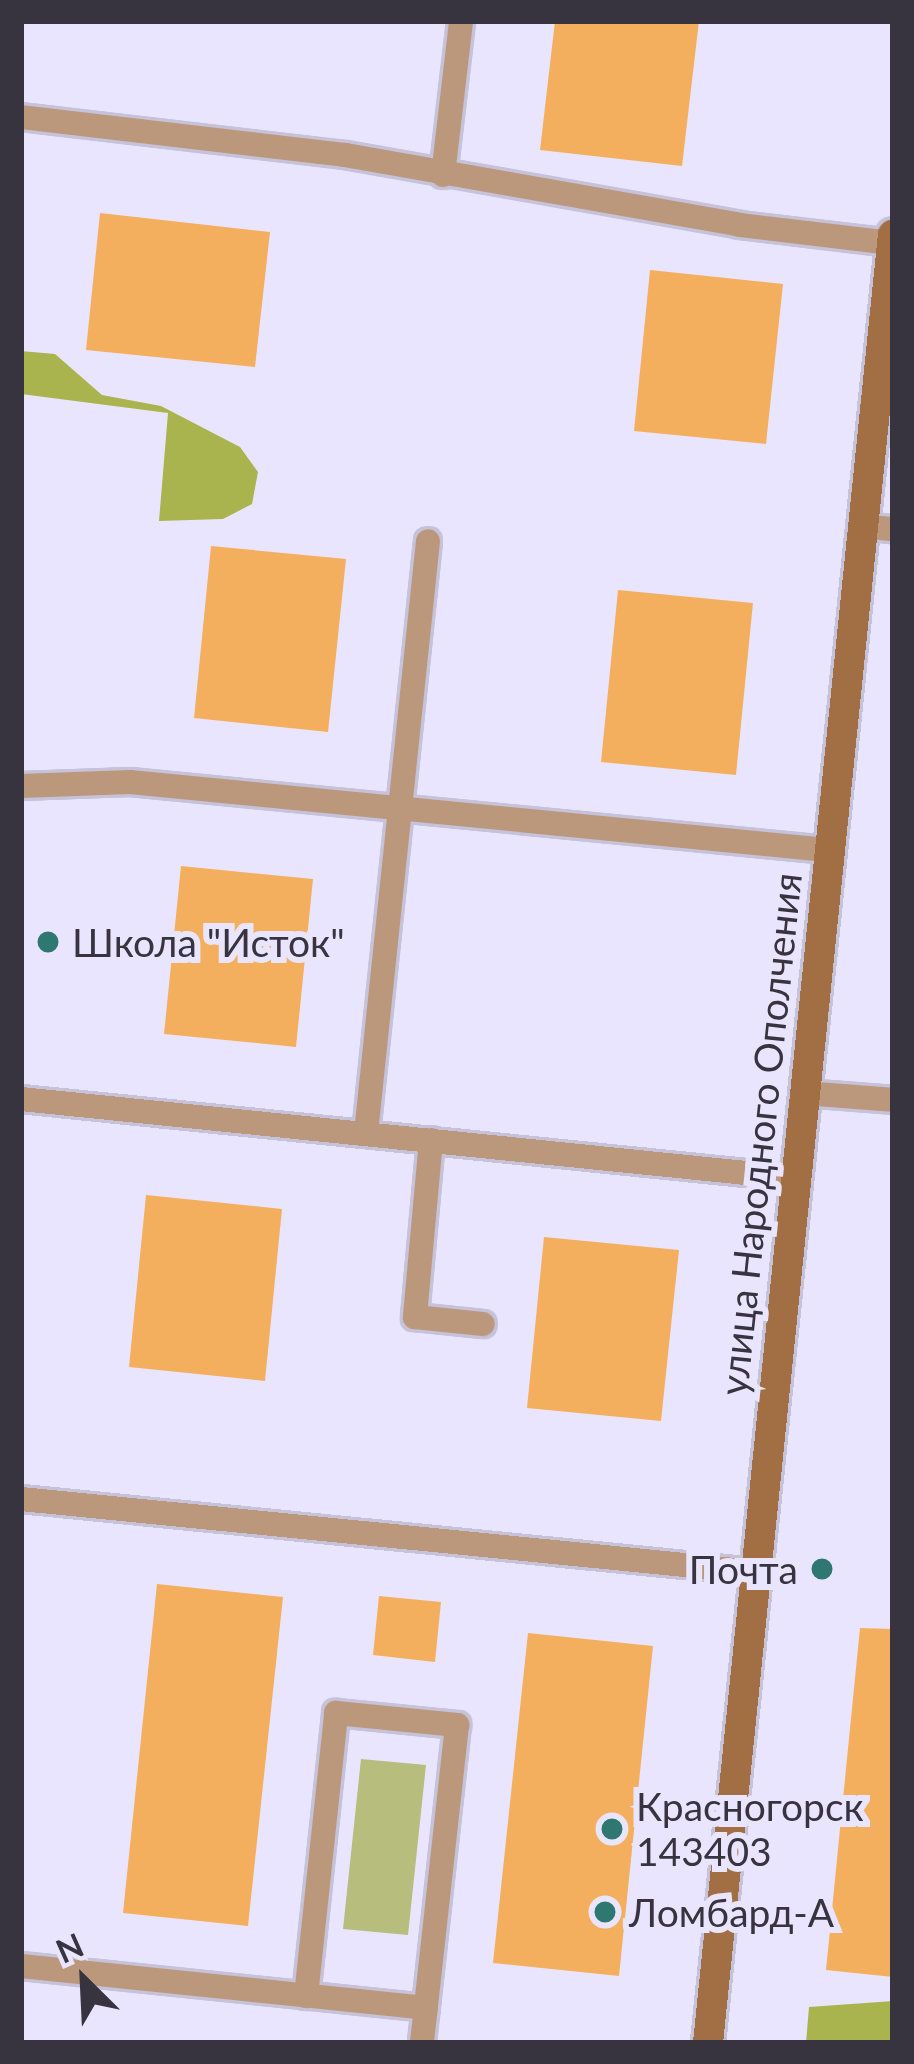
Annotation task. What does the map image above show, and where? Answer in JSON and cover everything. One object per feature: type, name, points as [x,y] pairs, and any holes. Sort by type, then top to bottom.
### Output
[{"type":"main road","name":"улица Народного Ополчения","points":[[708,2043],[827,850],[878,528],[892,238]]},
{"type":"lane","points":[[443,176],[461,21]]},
{"type":"lane","points":[[21,117],[345,154],[443,176],[892,238]]},
{"type":"lane","points":[[366,1133],[428,542]]},
{"type":"lane","points":[[21,786],[130,782],[827,850]]},
{"type":"lane","points":[[803,1093],[893,1100]]},
{"type":"lane","points":[[21,1099],[795,1178]]},
{"type":"lane","points":[[431,1141],[415,1317],[484,1324]]},
{"type":"lane","points":[[21,1499],[755,1572]]},
{"type":"lane","points":[[306,1996],[336,1713],[457,1725],[422,2043]]},
{"type":"lane","points":[[21,1966],[426,2008]]},
{"type":"green space","points":[[21,351],[55,354],[102,395],[161,406],[240,447],[258,472],[252,504],[223,519],[159,521],[168,413],[21,394]]},
{"type":"green space","points":[[361,1759],[426,1765],[408,1935],[343,1929]]},
{"type":"green space","points":[[893,2001],[893,2043],[806,2043],[809,2007]]},
{"type":"building","points":[[555,21],[699,21],[682,166],[540,150]]},
{"type":"building","points":[[100,213],[270,232],[255,367],[86,350]]},
{"type":"building","points":[[650,270],[783,284],[766,444],[634,431]]},
{"type":"building","points":[[211,546],[346,559],[328,732],[194,718]]},
{"type":"building","points":[[618,590],[753,603],[736,775],[601,762]]},
{"type":"building","points":[[181,866],[313,879],[296,1047],[164,1034]]},
{"type":"building","points":[[146,1195],[282,1209],[265,1381],[129,1367]]},
{"type":"building","points":[[544,1237],[679,1250],[661,1421],[527,1408]]},
{"type":"building","points":[[157,1584],[283,1597],[248,1926],[123,1913]]},
{"type":"building","points":[[379,1596],[441,1602],[435,1662],[373,1655]]},
{"type":"building","points":[[860,1628],[893,1629],[893,1977],[826,1970]]},
{"type":"building","points":[[528,1633],[653,1646],[619,1976],[493,1963]]},
{"type":"place","name":"Школа \"Исток\"","points":[[48,942]]},
{"type":"place","name":"Почта","points":[[822,1569]]},
{"type":"place","name":"Красногорск 143403","points":[[612,1829]]},
{"type":"place","name":"Ломбард-А","points":[[605,1912]]}]
